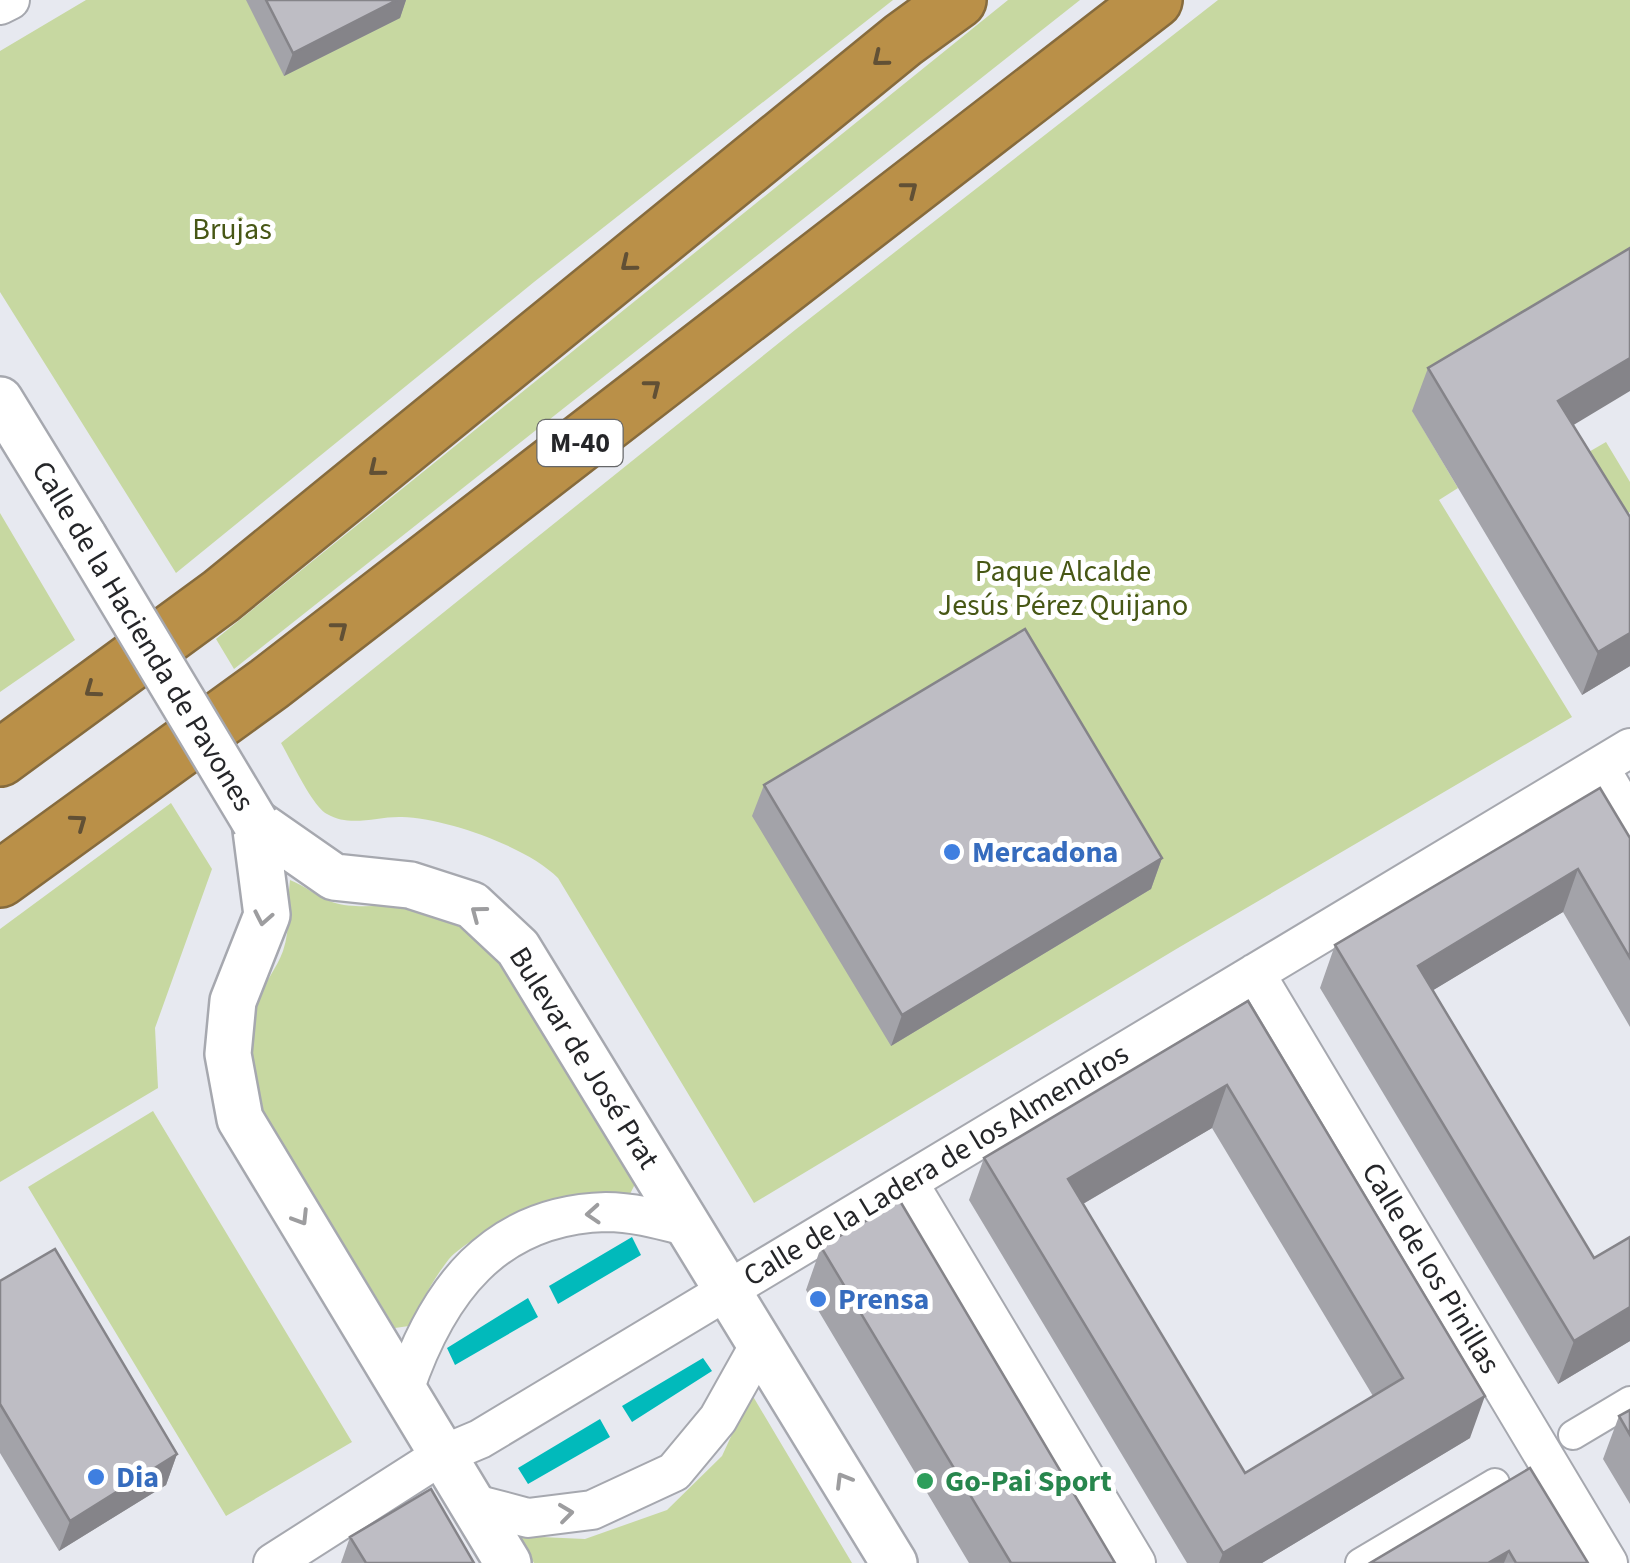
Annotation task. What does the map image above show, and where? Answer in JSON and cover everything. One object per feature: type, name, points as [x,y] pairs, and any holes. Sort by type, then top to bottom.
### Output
[{"type":"highway","points":[[0,758],[220,596],[958,0]]},
{"type":"highway","name":"M-40","points":[[0,879],[269,684],[1154,0]]},
{"type":"street","points":[[0,5],[10,0]]},
{"type":"street","name":"Calle de la Hacienda de Pavones","points":[[0,400],[256,822]]},
{"type":"street","name":"Calle de la Ladera de los Almendros","points":[[273,1563],[442,1455],[480,1439],[1614,757],[1630,819]]},
{"type":"street","points":[[256,822],[268,915],[234,1001],[228,1054],[240,1119],[508,1563]]},
{"type":"street","name":"Bulevar de José Prat","points":[[256,822],[334,878],[410,884],[472,906],[518,948],[894,1563]]},
{"type":"street","name":"Calle de los Pinillas","points":[[1255,973],[1608,1563]]},
{"type":"street","points":[[908,1182],[1136,1563]]},
{"type":"street","points":[[404,1390],[437,1311],[456,1283],[481,1257],[507,1240],[538,1224],[608,1212],[641,1215],[689,1227]]},
{"type":"street","points":[[471,1502],[528,1518],[592,1510],[674,1472],[718,1419],[760,1344]]},
{"type":"street","points":[[1573,1436],[1630,1402]]},
{"type":"street","points":[[1360,1563],[1495,1483]]},
{"type":"green space","name":"Brujas","points":[[86,0],[893,0],[534,282],[176,573],[0,292],[0,51]]},
{"type":"green space","points":[[1008,0],[1080,0],[234,669],[216,639]]},
{"type":"green space","name":"Paque Alcalde Jesús Pérez Quijano","points":[[1218,0],[1630,0],[1630,282],[1413,412],[1458,488],[1439,500],[1572,717],[754,1203],[558,878],[507,845],[462,829],[420,819],[355,821],[327,814],[308,793],[281,743],[795,330]]},
{"type":"green space","points":[[1606,442],[1630,482],[1630,512],[1625,515],[1587,453]]},
{"type":"green space","points":[[0,513],[75,640],[0,692]]},
{"type":"green space","points":[[171,803],[212,869],[155,1028],[158,1088],[0,1182],[0,929]]},
{"type":"green space","points":[[290,880],[340,904],[395,906],[439,917],[501,956],[636,1182],[629,1196],[587,1196],[547,1202],[492,1227],[449,1259],[409,1326],[395,1328],[262,1109],[254,1082],[250,1028],[257,1001],[285,942]]},
{"type":"green space","points":[[153,1111],[352,1442],[226,1516],[28,1187]]},
{"type":"green space","points":[[751,1393],[852,1563],[534,1563],[518,1536],[585,1539],[667,1510],[722,1456]]},
{"type":"water","points":[[632,1237],[641,1255],[558,1304],[549,1286]]},
{"type":"water","points":[[528,1298],[538,1317],[455,1365],[447,1348]]},
{"type":"water","points":[[703,1358],[712,1371],[632,1422],[622,1406]]},
{"type":"water","points":[[600,1419],[610,1437],[528,1484],[518,1468]]},
{"type":"building","points":[[266,0],[397,0],[293,53]]},
{"type":"building","points":[[1630,248],[1630,358],[1558,401],[1630,517],[1630,633],[1598,652],[1428,368]]},
{"type":"building","name":"Mercadona","points":[[1025,629],[1162,858],[902,1015],[764,785]]},
{"type":"building","points":[[1600,788],[1630,838],[1630,958],[1578,869],[1418,966],[1594,1258],[1630,1237],[1630,1307],[1574,1341],[1335,945]]},
{"type":"building","points":[[1248,1001],[1485,1396],[1223,1553],[984,1158]],"holes":[[[1227,1085],[1403,1378],[1245,1473],[1068,1179]]]},
{"type":"building","points":[[900,1201],[1115,1563],[1011,1563],[821,1247]]},
{"type":"building","points":[[55,1249],[177,1454],[70,1521],[0,1404],[0,1281]]},
{"type":"building","points":[[1630,1410],[1630,1435],[1619,1416]]},
{"type":"building","points":[[1530,1468],[1588,1563],[1516,1563],[1509,1551],[1488,1563],[1370,1563]]},
{"type":"building","points":[[431,1489],[474,1563],[366,1563],[350,1537]]},
{"type":"place","name":"Mercadona","points":[[952,852]]},
{"type":"place","name":"Prensa","points":[[818,1299]]},
{"type":"place","name":"Dia","points":[[96,1477]]},
{"type":"place","name":"Go-Pai Sport","points":[[925,1481]]}]
